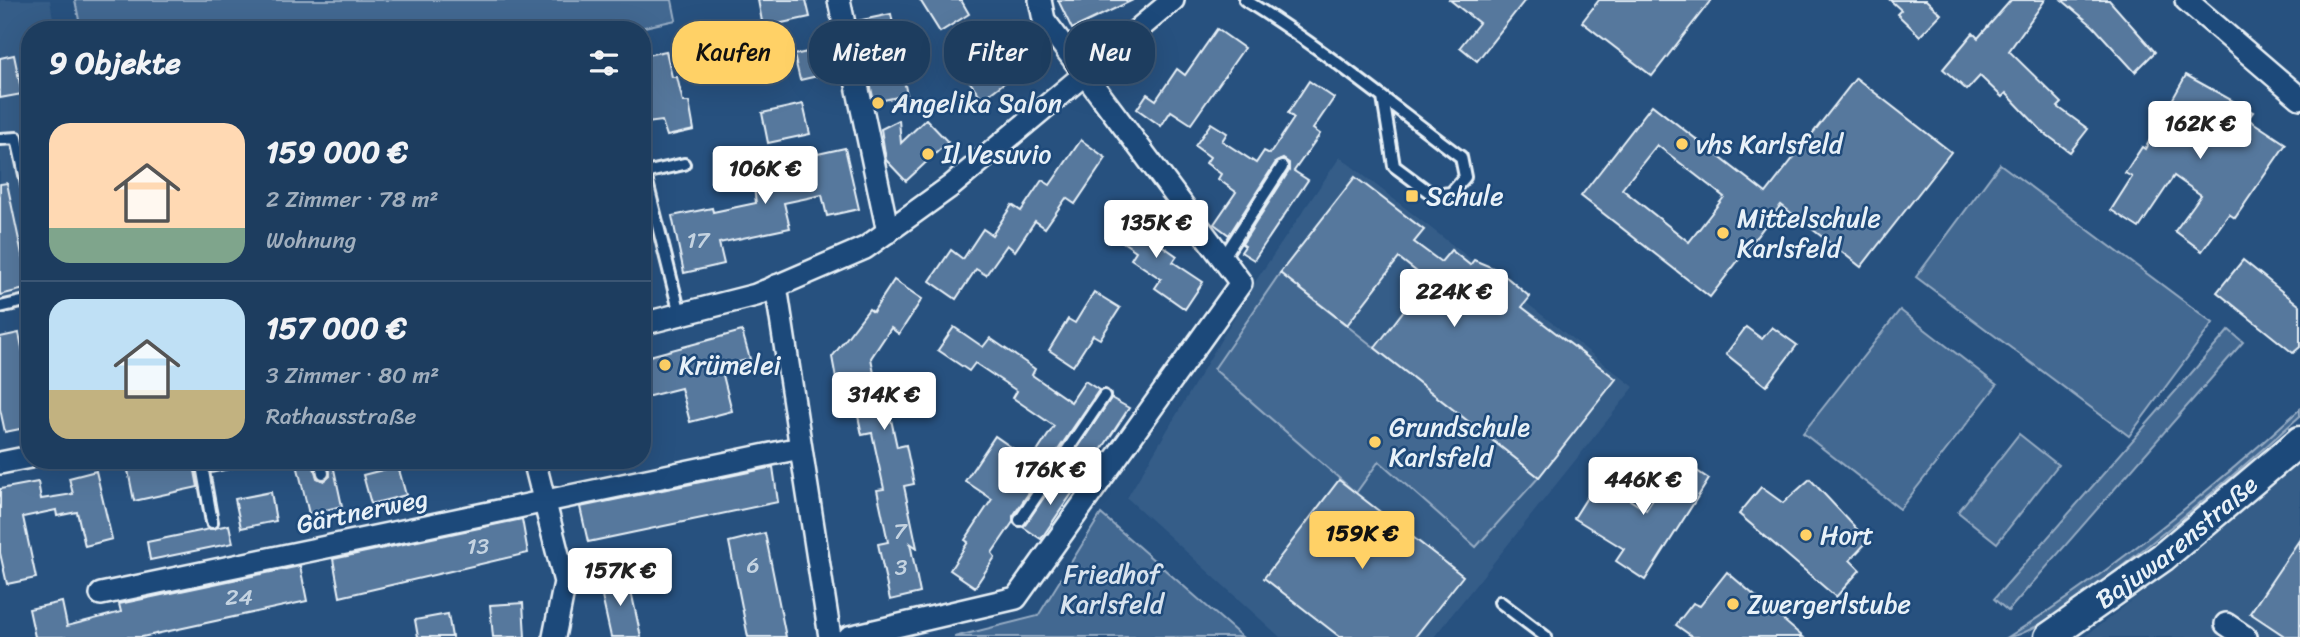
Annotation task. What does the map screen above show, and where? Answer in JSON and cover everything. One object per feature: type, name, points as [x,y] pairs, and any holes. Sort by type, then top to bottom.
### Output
[{"type":"main road","name":"Bajuwarenstraße","points":[[2049,637],[2163,556],[2300,441]]},
{"type":"street","points":[[839,0],[888,232]]},
{"type":"street","points":[[1040,0],[1044,20],[1065,46]]},
{"type":"street","points":[[1149,21],[1173,0]]},
{"type":"street","points":[[2186,0],[2300,99]]},
{"type":"street","points":[[651,322],[756,295],[865,248],[951,187],[1077,84]]},
{"type":"street","points":[[849,637],[1016,598],[1241,282],[1095,84]]},
{"type":"street","points":[[776,286],[830,637]]},
{"type":"street","name":"Gärtnerweg","points":[[101,594],[800,448]]},
{"type":"street","points":[[0,463],[21,459]]},
{"type":"street","points":[[536,469],[565,582],[554,637]]},
{"type":"street","points":[[2226,624],[2245,637]]},
{"type":"lane","points":[[1245,0],[1281,22],[1461,157],[1465,177],[1451,194],[1433,195],[1394,166],[1382,98]]},
{"type":"lane","points":[[0,139],[17,138],[21,156]]},
{"type":"lane","points":[[651,172],[684,164]]},
{"type":"lane","points":[[1223,258],[1282,167]]},
{"type":"lane","points":[[651,198],[680,314]]},
{"type":"lane","points":[[0,307],[21,302]]},
{"type":"lane","points":[[1020,520],[1104,396]]},
{"type":"lane","points":[[1058,463],[1094,488]]},
{"type":"lane","points":[[203,469],[212,522]]},
{"type":"lane","points":[[322,469],[323,473]]},
{"type":"lane","points":[[1500,602],[1546,637]]},
{"type":"shaded area","points":[[0,0],[50,0],[54,21],[21,21],[21,294],[0,300]]},
{"type":"shaded area","name":"Grundschule Karlsfeld","points":[[1340,157],[1634,387],[1434,637],[1280,637],[1127,498],[1257,279]]},
{"type":"shaded area","points":[[2300,462],[2300,637],[2084,637],[2177,566]]},
{"type":"green space","points":[[75,0],[672,0],[676,20],[651,26],[651,21],[79,21]]},
{"type":"green space","points":[[2000,164],[2213,323],[2129,436],[1916,277]]},
{"type":"green space","points":[[1280,273],[1539,477],[1476,547],[1379,461],[1356,493],[1214,369]]},
{"type":"green space","points":[[1900,310],[1997,385],[1900,509],[1803,433]]},
{"type":"green space","points":[[2229,330],[2243,342],[2008,611],[1994,599]]},
{"type":"green space","points":[[2300,409],[2300,416],[2200,503],[2108,577],[2031,629],[2008,637],[2047,612],[2159,530]]},
{"type":"green space","points":[[2019,434],[2058,465],[1997,543],[1958,512]]},
{"type":"green space","name":"Friedhof Karlsfeld","points":[[1101,514],[1242,637],[954,637],[1038,616]]},
{"type":"building","points":[[758,0],[806,0],[810,17],[791,21],[762,21]]},
{"type":"building","points":[[920,0],[961,0],[969,14],[958,21],[944,21],[944,30],[940,32]]},
{"type":"building","points":[[1058,0],[1133,0],[1089,21],[1068,21]]},
{"type":"building","points":[[1450,0],[1525,0],[1477,61],[1460,47],[1479,23]]},
{"type":"building","points":[[1599,0],[1711,0],[1652,76],[1582,22]]},
{"type":"building","points":[[1890,0],[1926,0],[1941,14],[1920,36],[1897,14],[1901,10]]},
{"type":"building","points":[[2011,0],[2045,0],[2009,51],[2062,103],[2058,107],[2088,129],[2070,152],[2043,132],[2006,93],[2002,97],[1980,76],[1967,90],[1943,69],[1973,33],[1978,38]]},
{"type":"building","points":[[2062,0],[2109,0],[2155,52],[2135,72],[2093,26]]},
{"type":"building","points":[[891,14],[892,21],[857,21]]},
{"type":"building","points":[[1217,29],[1244,48],[1191,124],[1171,111],[1161,126],[1137,109],[1147,94],[1156,100],[1177,69],[1185,75]]},
{"type":"building","points":[[666,51],[672,84],[679,84],[683,102],[689,102],[694,130],[667,136],[662,121],[651,122],[651,54]]},
{"type":"building","points":[[809,52],[809,78],[800,80],[795,55]]},
{"type":"building","points":[[14,55],[21,94],[0,98],[0,58]]},
{"type":"building","points":[[2186,75],[2253,112],[2248,119],[2286,144],[2235,218],[2229,214],[2202,251],[2175,231],[2201,195],[2174,176],[2139,228],[2111,210],[2132,177],[2125,173],[2142,147],[2145,149]]},
{"type":"building","points":[[1856,78],[1951,152],[1861,267],[1781,205],[1710,297],[1581,196],[1652,105],[1766,193]],"holes":[[[1657,145],[1724,197],[1689,242],[1622,189]]]},
{"type":"building","points":[[1309,81],[1334,98],[1313,129],[1320,134],[1294,171],[1308,180],[1254,260],[1241,252],[1245,246],[1242,244],[1289,171],[1289,163],[1283,159],[1276,162],[1229,235],[1214,224],[1236,192],[1218,179],[1221,174],[1206,163],[1210,157],[1195,146],[1211,123],[1227,133],[1222,141],[1256,163],[1264,151],[1270,154],[1294,118],[1288,113]]},
{"type":"building","points":[[870,84],[905,84],[907,95],[874,102]]},
{"type":"building","points":[[971,84],[1003,84],[983,99]]},
{"type":"building","points":[[803,104],[810,134],[768,143],[762,113]]},
{"type":"building","points":[[926,119],[948,142],[906,181],[886,160],[881,129],[899,120],[901,143]]},
{"type":"building","points":[[1081,140],[1106,158],[1075,204],[1066,198],[1045,228],[1035,221],[1015,251],[1007,245],[986,275],[976,269],[956,299],[930,281],[951,250],[963,259],[983,229],[992,235],[1012,205],[1021,211],[1042,180],[1050,185]]},
{"type":"building","points":[[845,148],[859,209],[827,216],[822,195],[784,203],[790,228],[719,243],[724,264],[684,273],[672,216],[712,208],[713,212],[756,203],[751,163],[784,157],[787,169],[815,163],[813,155]]},
{"type":"building","points":[[1355,177],[1424,230],[1414,242],[1441,262],[1451,250],[1470,265],[1474,260],[1498,270],[1530,297],[1522,307],[1616,379],[1539,477],[1375,348],[1427,280],[1399,258],[1347,325],[1280,273]]},
{"type":"building","points":[[7,183],[21,250],[21,290],[0,295],[0,184]]},
{"type":"building","points":[[1123,209],[1151,229],[1147,235],[1177,256],[1173,262],[1203,282],[1185,309],[1155,288],[1161,279],[1131,259],[1136,251],[1107,231]]},
{"type":"building","points":[[2243,260],[2300,306],[2300,347],[2293,353],[2217,292]]},
{"type":"building","points":[[894,280],[922,299],[899,334],[891,328],[871,358],[877,389],[884,387],[897,447],[906,445],[914,484],[904,486],[917,548],[910,543],[920,593],[890,600],[878,544],[888,542],[877,490],[884,489],[872,433],[862,435],[854,397],[848,398],[844,380],[837,384],[832,357],[869,309],[873,312]]},
{"type":"building","points":[[1094,292],[1120,308],[1100,339],[1093,335],[1073,366],[1049,350],[1068,319],[1075,323]]},
{"type":"building","points":[[954,327],[983,347],[990,338],[1035,369],[1032,375],[1071,402],[1085,381],[1099,390],[1013,516],[1013,522],[992,553],[995,557],[975,587],[950,570],[968,542],[965,540],[992,499],[965,481],[995,436],[1031,461],[1054,426],[1013,398],[1017,391],[975,363],[969,371],[938,350]]},
{"type":"building","points":[[1746,327],[1762,339],[1772,327],[1797,345],[1766,386],[1726,354]]},
{"type":"building","points":[[742,331],[750,359],[721,367],[732,411],[690,422],[681,388],[651,396],[651,356]]},
{"type":"building","points":[[19,333],[21,343],[21,429],[5,432],[0,409],[0,337]]},
{"type":"building","points":[[1111,398],[1129,408],[1086,473],[1069,461]]},
{"type":"building","points":[[1679,459],[1709,479],[1645,580],[1616,561],[1624,549],[1574,518],[1598,480],[1646,510]]},
{"type":"building","points":[[773,467],[778,502],[588,542],[580,507]]},
{"type":"building","points":[[128,469],[195,469],[198,487],[134,501]]},
{"type":"building","points":[[210,469],[229,469],[211,473]]},
{"type":"building","points":[[298,469],[314,469],[317,478],[324,481],[330,476],[329,469],[334,469],[342,506],[309,514]]},
{"type":"building","points":[[399,469],[406,495],[371,504],[363,475]]},
{"type":"building","points":[[96,471],[112,539],[85,546],[77,512],[57,516],[56,510],[23,517],[36,578],[7,584],[0,553],[0,489],[38,482],[41,499],[73,494],[69,478]]},
{"type":"building","points":[[1060,474],[1077,486],[1041,539],[1023,527]]},
{"type":"building","points":[[1810,479],[1868,541],[1850,560],[1860,570],[1836,597],[1739,514],[1761,487],[1783,503]]},
{"type":"building","points":[[1339,480],[1463,576],[1415,637],[1340,637],[1264,578]]},
{"type":"building","points":[[271,492],[276,521],[241,528],[235,499]]},
{"type":"building","points":[[522,519],[528,553],[340,597],[333,559]]},
{"type":"building","points":[[229,525],[233,543],[150,560],[147,542]]},
{"type":"building","points":[[765,533],[786,637],[748,637],[729,542]]},
{"type":"building","points":[[2300,539],[2300,637],[2286,637],[2250,613]]},
{"type":"building","points":[[300,566],[307,601],[142,637],[35,637],[29,609],[62,602],[67,626],[121,612],[119,604]]},
{"type":"building","name":"Zwergerlstube","points":[[1727,572],[1803,637],[1693,637],[1676,625],[1693,603],[1700,606]]},
{"type":"building","points":[[628,577],[641,637],[611,637],[599,583]]},
{"type":"building","points":[[523,603],[525,637],[493,637],[490,605]]},
{"type":"building","points":[[448,614],[452,637],[418,637],[415,620]]},
{"type":"place","name":"Angelika Salon","points":[[878,103]]},
{"type":"place","name":"vhs Karlsfeld","points":[[1682,144]]},
{"type":"place","name":"Il Vesuvio","points":[[928,154]]},
{"type":"place","name":"Schule","points":[[1412,196]]},
{"type":"place","name":"Mittelschule Karlsfeld","points":[[1723,233]]},
{"type":"place","name":"Krümelei","points":[[665,365]]},
{"type":"place","name":"Grundschule Karlsfeld","points":[[1375,442]]},
{"type":"place","name":"Hort","points":[[1806,535]]},
{"type":"place","name":"Zwergerlstube","points":[[1733,604]]}]
